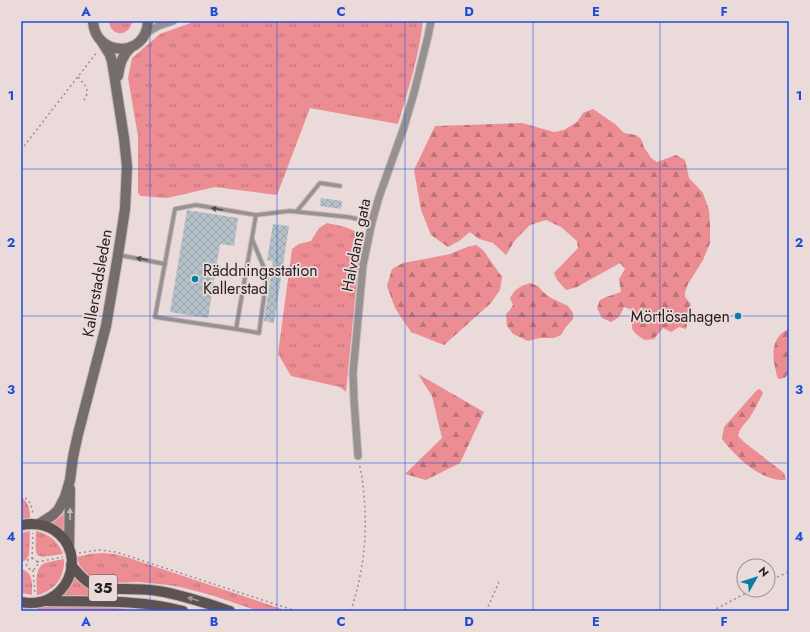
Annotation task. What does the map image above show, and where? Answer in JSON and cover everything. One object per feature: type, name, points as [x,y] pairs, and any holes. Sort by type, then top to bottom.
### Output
[{"type":"main road","name":"Kallerstadsleden","points":[[69,553],[70,480],[73,457],[106,326],[125,209],[127,166],[112,61],[110,55],[100,47],[93,21]]},
{"type":"main road","points":[[145,34],[148,21]]},
{"type":"main road","name":"Kallerstadsleden","points":[[116,88],[121,60],[131,47],[139,42],[145,34]]},
{"type":"main road","points":[[100,47],[107,46],[119,49],[131,47]]},
{"type":"main road","name":"Kallerstadsleden","points":[[29,525],[53,515],[58,510],[65,497],[70,480]]},
{"type":"main road","name":"35","points":[[26,602],[36,603],[44,601],[57,594],[65,586],[70,576],[71,565],[71,557],[63,539],[55,531],[50,528],[29,525]]},
{"type":"main road","name":"35","points":[[71,565],[86,581],[95,586],[160,591],[230,611]]},
{"type":"main road","name":"35","points":[[44,601],[122,603],[163,607],[183,611]]},
{"type":"street","points":[[145,34],[158,26],[173,21]]},
{"type":"street","name":"Halvdans gata","points":[[358,456],[353,373],[363,265],[379,197],[414,94],[431,21]]},
{"type":"lane","points":[[297,211],[320,184],[340,186]]},
{"type":"lane","points":[[252,238],[268,274],[259,333],[155,317],[175,209],[196,206],[256,215],[290,210],[348,217],[372,222]]},
{"type":"lane","points":[[236,329],[256,215]]},
{"type":"lane","points":[[118,255],[165,264]]},
{"type":"path","points":[[21,150],[100,47]]},
{"type":"path","points":[[78,77],[87,90],[84,100]]},
{"type":"path","points":[[350,611],[358,588],[362,570],[366,532],[366,513],[362,472],[358,456]]},
{"type":"path","points":[[21,496],[28,500],[32,509],[29,525],[32,559]]},
{"type":"path","points":[[32,559],[36,560],[37,562],[69,553],[99,550],[116,552],[296,611]]},
{"type":"path","points":[[27,566],[28,561],[32,559]]},
{"type":"path","points":[[26,602],[33,570],[37,568],[37,562]]},
{"type":"path","points":[[21,566],[27,566],[29,569],[33,570]]},
{"type":"path","points":[[776,578],[789,572]]},
{"type":"path","points":[[486,611],[499,582]]},
{"type":"path","points":[[712,611],[737,598]]},
{"type":"green space","points":[[109,21],[132,22],[127,30],[120,33],[113,30]]},
{"type":"green space","points":[[196,21],[423,21],[416,60],[398,124],[310,108],[277,195],[215,187],[167,198],[141,196],[138,193],[138,136],[128,78],[132,58],[160,34]]},
{"type":"green space","points":[[593,109],[615,124],[624,133],[636,135],[641,139],[651,158],[657,162],[676,155],[685,160],[689,178],[703,193],[709,210],[710,243],[703,260],[688,284],[685,292],[685,297],[691,304],[685,318],[687,325],[686,329],[679,327],[671,332],[663,328],[654,339],[645,340],[638,336],[632,329],[632,314],[630,309],[624,307],[619,317],[611,322],[602,318],[597,308],[600,300],[621,292],[619,279],[625,269],[620,263],[577,287],[566,290],[557,280],[554,273],[578,248],[577,241],[561,227],[546,220],[530,225],[515,240],[506,255],[493,243],[479,239],[470,232],[459,241],[448,247],[431,235],[421,210],[414,170],[435,126],[522,123],[554,132],[564,130],[577,122],[583,113]]},
{"type":"green space","points":[[327,223],[351,229],[363,239],[358,267],[346,392],[340,387],[291,376],[278,354],[292,249],[299,244],[311,241],[319,228]]},
{"type":"green space","points":[[476,245],[483,250],[502,277],[500,290],[491,303],[444,345],[411,332],[395,308],[387,286],[392,269],[403,263],[450,254]]},
{"type":"green space","points":[[530,283],[538,286],[551,298],[568,306],[573,313],[573,319],[561,335],[554,338],[539,338],[528,341],[513,334],[507,326],[506,314],[513,305],[510,298],[518,288]]},
{"type":"green space","points":[[789,329],[789,372],[785,378],[778,379],[775,367],[775,344],[781,334]]},
{"type":"green space","points":[[418,374],[484,412],[460,463],[426,480],[405,474],[442,438],[432,396]]},
{"type":"green space","points":[[760,389],[763,393],[750,417],[741,428],[738,436],[784,473],[786,480],[777,480],[758,473],[734,453],[722,439],[724,427],[757,390]]},
{"type":"green space","points":[[21,497],[28,506],[30,519],[21,518]]},
{"type":"green space","points":[[65,510],[66,534],[58,526],[52,523],[63,515]]},
{"type":"green space","points":[[30,531],[29,555],[27,559],[21,563],[21,533]]},
{"type":"green space","points":[[36,531],[45,534],[56,542],[63,554],[46,556],[38,555],[36,553]]},
{"type":"green space","points":[[102,553],[126,557],[288,611],[258,611],[211,595],[168,585],[139,582],[109,583],[101,581],[85,572],[79,564],[77,557]]},
{"type":"green space","points":[[64,559],[63,572],[58,582],[54,587],[37,595],[37,577],[41,565]]},
{"type":"green space","points":[[21,569],[30,576],[32,583],[32,595],[21,593]]},
{"type":"green space","points":[[74,578],[89,590],[99,594],[99,596],[63,595]]},
{"type":"green space","points":[[37,607],[104,607],[135,611],[37,611]]},
{"type":"building","points":[[321,198],[342,201],[341,209],[320,206]]},
{"type":"building","name":"Räddningsstation Kallerstad","points":[[187,210],[238,218],[234,246],[220,244],[208,318],[170,312]]},
{"type":"building","points":[[273,224],[289,226],[274,323],[264,321],[273,261],[267,260]]},
{"type":"place","name":"Räddningsstation Kallerstad","points":[[195,279]]},
{"type":"place","name":"Mörtlösahagen","points":[[738,316]]}]
